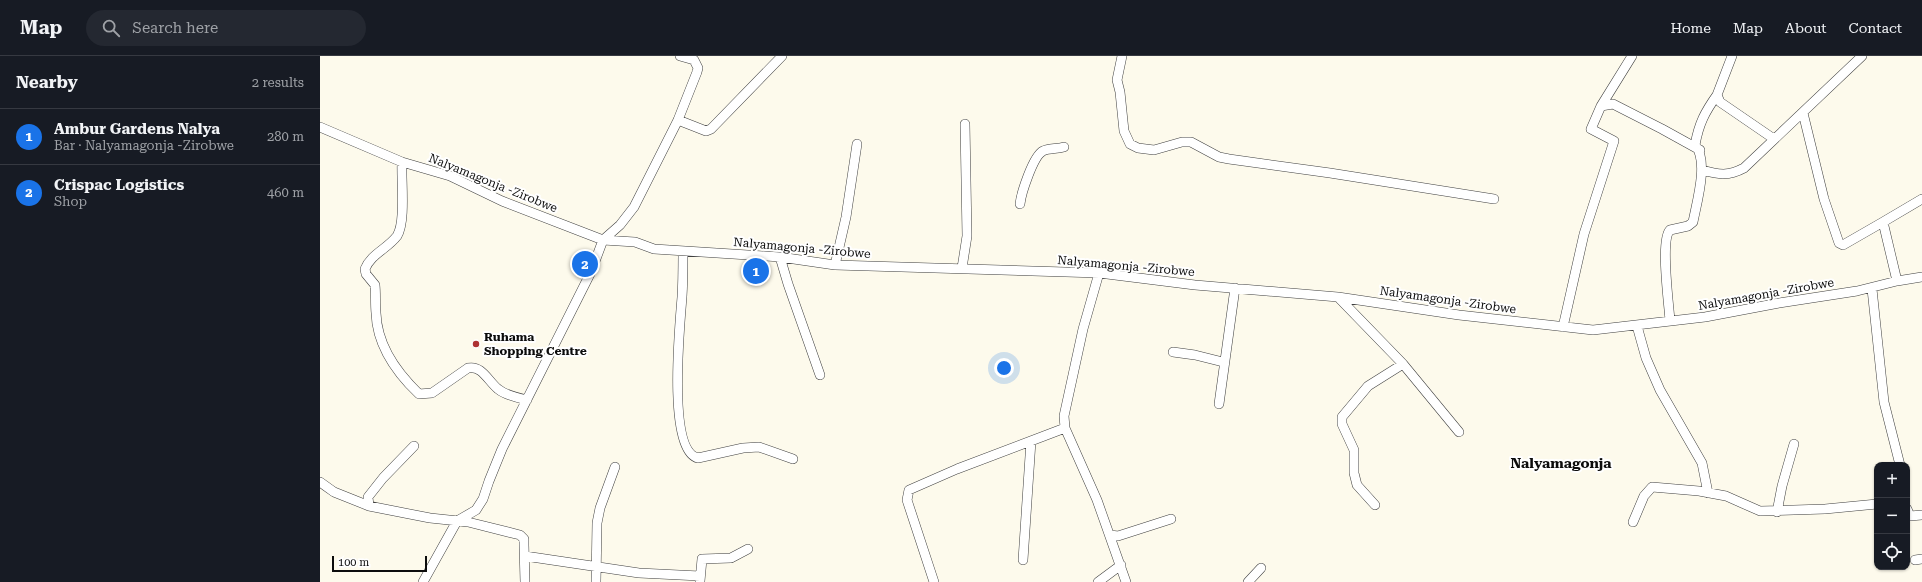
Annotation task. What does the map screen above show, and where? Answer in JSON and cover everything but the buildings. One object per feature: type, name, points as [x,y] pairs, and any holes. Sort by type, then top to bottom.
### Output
[{"type":"street","points":[[422,582],[457,521],[476,510],[483,500],[502,449],[591,272],[603,240],[620,225],[634,207],[678,120],[697,72],[697,64],[692,57],[680,56]]},
{"type":"street","points":[[678,120],[706,130],[711,129],[782,56]]},
{"type":"street","points":[[1122,56],[1117,80],[1120,92],[1124,131],[1130,144],[1138,148],[1154,150],[1182,142],[1192,142],[1219,157],[1228,159],[1330,173],[1494,199]]},
{"type":"street","points":[[1563,327],[1584,234],[1614,141],[1591,129],[1601,106],[1632,56]]},
{"type":"street","points":[[1670,321],[1666,277],[1666,237],[1670,230],[1688,226],[1693,222],[1702,170],[1700,150],[1695,145],[1700,123],[1704,113],[1717,95],[1732,56]]},
{"type":"street","points":[[1702,170],[1722,175],[1733,174],[1744,168],[1862,56]]},
{"type":"street","points":[[1717,95],[1720,102],[1726,108],[1774,139]]},
{"type":"street","points":[[1601,106],[1613,104],[1700,150]]},
{"type":"street","points":[[1803,113],[1824,199],[1839,243],[1843,245],[1922,199]]},
{"type":"street","points":[[962,268],[967,236],[965,124]]},
{"type":"street","name":"Nalyamagonja -Zirobwe","points":[[320,127],[402,162],[450,176],[502,201],[603,240],[635,242],[654,249],[780,257],[835,265],[1099,273],[1235,288],[1338,296],[1459,315],[1592,330],[1705,317],[1872,288],[1897,281],[1922,277]]},
{"type":"street","points":[[835,265],[846,217],[858,144]]},
{"type":"street","points":[[1020,204],[1033,164],[1038,156],[1044,150],[1064,147]]},
{"type":"street","points":[[402,162],[401,225],[397,235],[367,262],[364,269],[366,274],[375,284],[376,313],[385,350],[393,366],[419,394],[425,395],[432,393],[468,368],[474,367],[479,368],[499,390],[517,398],[527,400]]},
{"type":"street","points":[[1883,222],[1897,281]]},
{"type":"street","points":[[683,251],[677,381],[683,437],[689,453],[692,457],[698,458],[742,448],[759,447],[793,459]]},
{"type":"street","points":[[780,257],[820,375]]},
{"type":"street","points":[[1099,273],[1074,366],[1064,416],[1065,428],[1097,500],[1121,564],[1126,582]]},
{"type":"street","points":[[1219,404],[1223,362],[1231,328],[1235,288]]},
{"type":"street","points":[[1872,288],[1884,402],[1899,462]]},
{"type":"street","points":[[1338,296],[1403,364],[1459,432]]},
{"type":"street","points":[[1637,326],[1646,358],[1660,390],[1702,463],[1708,493]]},
{"type":"street","points":[[1173,352],[1195,355],[1223,362]]},
{"type":"street","points":[[1375,505],[1357,485],[1354,473],[1354,450],[1342,424],[1342,417],[1368,386],[1403,364]]},
{"type":"street","points":[[934,582],[928,559],[907,500],[909,490],[957,469],[1065,428]]},
{"type":"street","points":[[1023,560],[1031,441]]},
{"type":"street","points":[[1777,512],[1782,486],[1794,444]]},
{"type":"street","points":[[369,506],[368,497],[378,484],[414,446]]},
{"type":"street","points":[[596,582],[597,523],[600,508],[615,467]]},
{"type":"street","points":[[320,482],[334,492],[369,506],[430,518],[468,522],[520,535],[524,539],[525,582]]},
{"type":"street","points":[[1633,522],[1644,496],[1652,487],[1726,496],[1760,511],[1777,512],[1874,504]]},
{"type":"street","points":[[1910,516],[1922,516]]},
{"type":"street","points":[[1110,535],[1118,536],[1171,519]]},
{"type":"street","points":[[525,556],[639,573],[700,579],[702,559],[731,558],[748,549]]},
{"type":"street","points":[[1098,582],[1121,564]]},
{"type":"street","points":[[1248,582],[1261,568]]},
{"type":"place","name":"Crispac Logistics","points":[[585,264]]},
{"type":"place","name":"Ambur Gardens Nalya","points":[[756,271]]},
{"type":"place","name":"Ruhama Shopping Centre","points":[[476,344]]},
{"type":"district","name":"Nalyamagonja","points":[[1561,463]]}]
